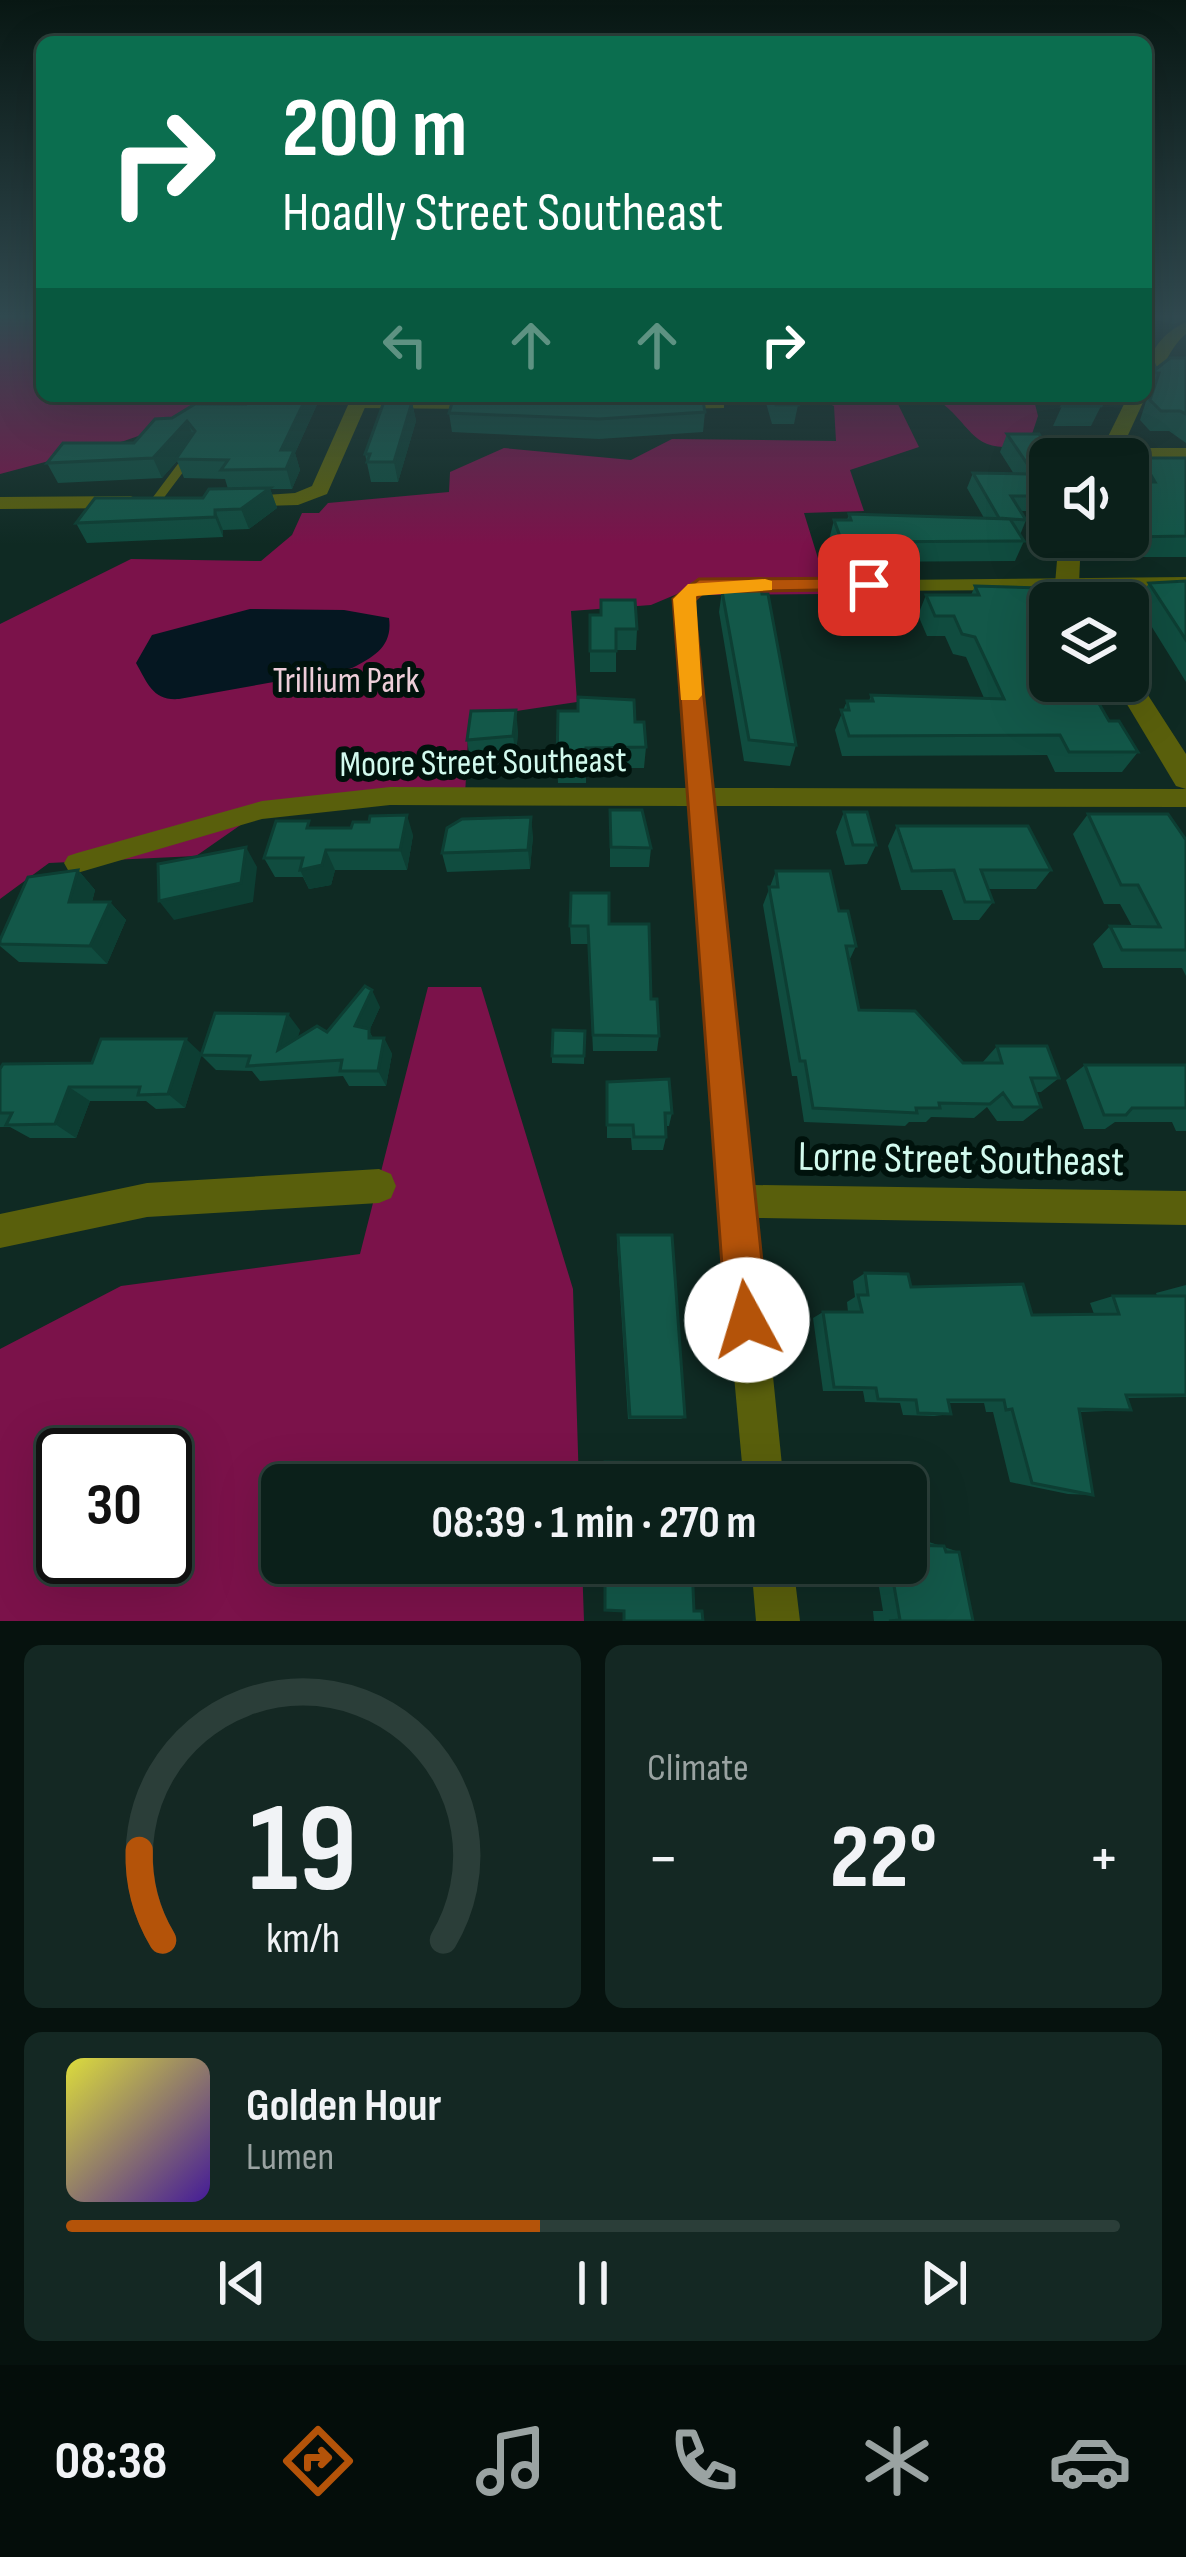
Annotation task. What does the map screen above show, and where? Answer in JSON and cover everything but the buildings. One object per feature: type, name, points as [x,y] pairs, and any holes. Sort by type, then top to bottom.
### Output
[{"type":"street","points":[[216,503],[309,496],[331,474],[359,402]]},
{"type":"street","points":[[414,402],[495,405]]},
{"type":"street","points":[[1117,438],[1135,402]]},
{"type":"street","points":[[652,405],[719,404]]},
{"type":"street","points":[[1149,454],[1186,453]]},
{"type":"street","points":[[0,503],[165,502]]},
{"type":"street","points":[[1149,586],[1186,583]]},
{"type":"street","points":[[762,1464],[683,599],[699,586],[1029,592]]},
{"type":"street","points":[[1139,702],[1186,778]]},
{"type":"street","name":"Moore Street Southeast","points":[[76,863],[290,807],[390,796],[1186,798]]},
{"type":"street","points":[[0,1231],[147,1200],[379,1186]]},
{"type":"street","name":"Lorne Street Southeast","points":[[735,1201],[1186,1208]]},
{"type":"street","points":[[774,1584],[778,1621]]},
{"type":"lane","points":[[165,502],[195,448]]},
{"type":"green space","points":[[0,394],[36,394],[36,402],[235,402],[124,441],[0,474]]},
{"type":"green space","name":"Trillium Park","points":[[826,402],[897,402],[919,447],[850,470],[864,511],[804,513],[829,594],[691,595],[689,589],[651,605],[571,611],[577,702],[469,718],[465,796],[262,810],[196,856],[49,863],[0,899],[0,624],[131,559],[261,561],[292,535],[302,513],[319,513],[328,503],[449,492],[450,472],[504,448],[631,460],[672,439],[836,441],[834,406]]},
{"type":"green space","points":[[940,402],[1034,402],[1038,416],[1029,443],[994,446],[974,435]]},
{"type":"green space","points":[[428,987],[481,987],[573,1289],[578,1464],[261,1464],[261,1584],[583,1584],[584,1621],[0,1621],[0,1349],[121,1286],[360,1254]]},
{"type":"water","points":[[250,609],[344,610],[389,618],[388,636],[380,649],[352,668],[179,699],[152,690],[136,663],[152,635]]},
{"type":"slow traffic","points":[[690,695],[683,599],[688,590],[765,585]]},
{"type":"route","points":[[747,1320],[683,599],[688,590],[699,586],[869,585]]}]
